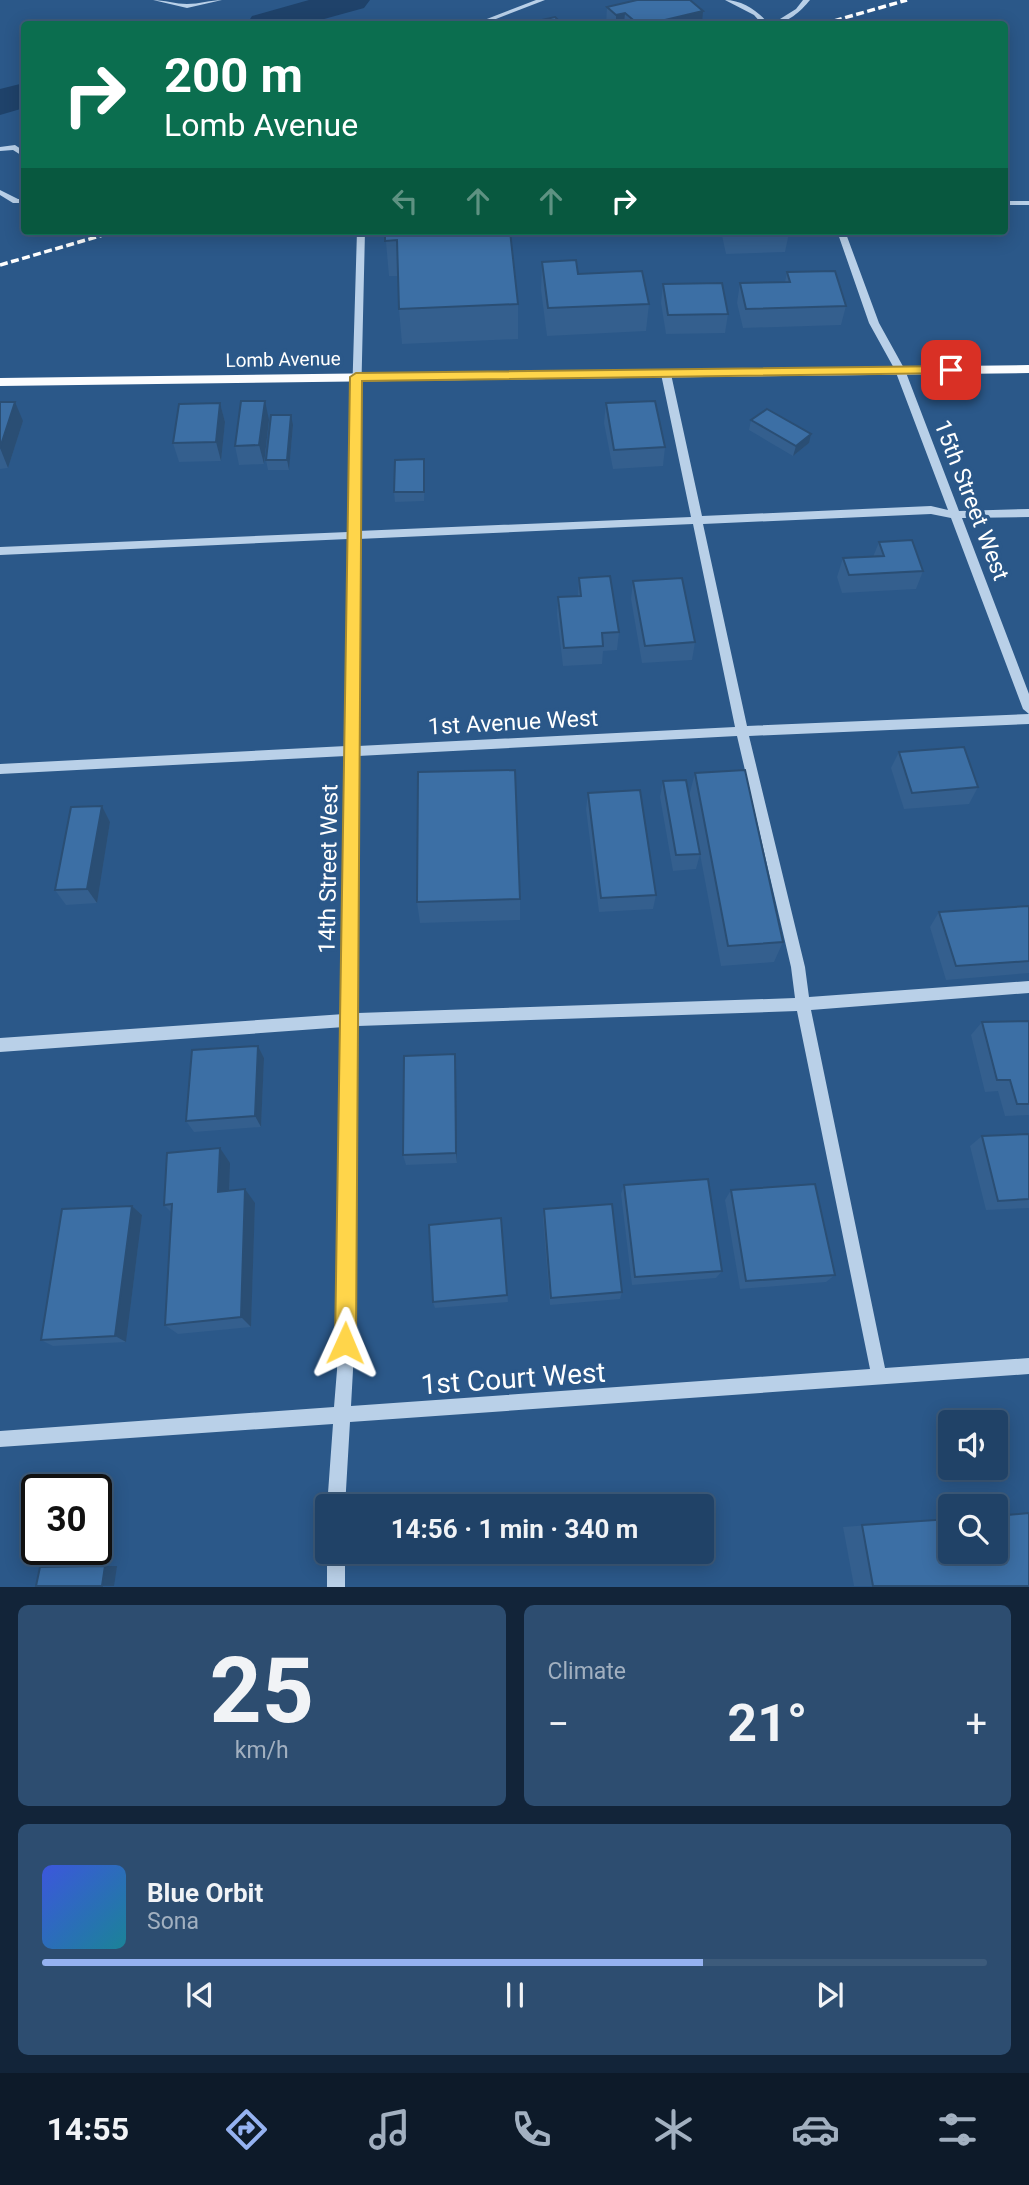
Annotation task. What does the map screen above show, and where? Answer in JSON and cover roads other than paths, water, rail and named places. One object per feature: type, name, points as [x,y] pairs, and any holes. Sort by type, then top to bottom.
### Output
[{"type":"main road","name":"Lomb Avenue","points":[[0,382],[1029,369]]},
{"type":"street","points":[[156,0],[187,6],[219,0]]},
{"type":"street","points":[[486,21],[542,0]]},
{"type":"street","points":[[728,0],[756,14],[762,21]]},
{"type":"street","points":[[780,21],[798,10],[807,0]]},
{"type":"street","points":[[0,149],[15,147],[21,152]]},
{"type":"street","points":[[0,192],[21,201]]},
{"type":"street","points":[[1008,204],[1029,203]]},
{"type":"street","name":"14th Street West","points":[[337,1494],[345,1356],[351,1020],[353,535],[361,235]]},
{"type":"street","name":"15th Street West","points":[[842,235],[874,323],[900,370],[1029,709]]},
{"type":"street","points":[[666,374],[763,824],[798,967],[803,1004],[879,1376]]},
{"type":"street","points":[[0,551],[931,510],[956,515],[1029,513]]},
{"type":"street","name":"1st Avenue West","points":[[0,769],[1029,719]]},
{"type":"street","points":[[0,1045],[351,1020],[803,1004],[1029,987]]},
{"type":"street","name":"1st Court West","points":[[0,1439],[341,1417],[1029,1366]]},
{"type":"street","points":[[336,1564],[336,1587]]},
{"type":"waterway","points":[[277,21],[351,0]]},
{"type":"waterway","points":[[0,103],[21,96]]},
{"type":"railway","points":[[834,21],[907,0]]},
{"type":"railway","points":[[0,265],[103,235]]}]
